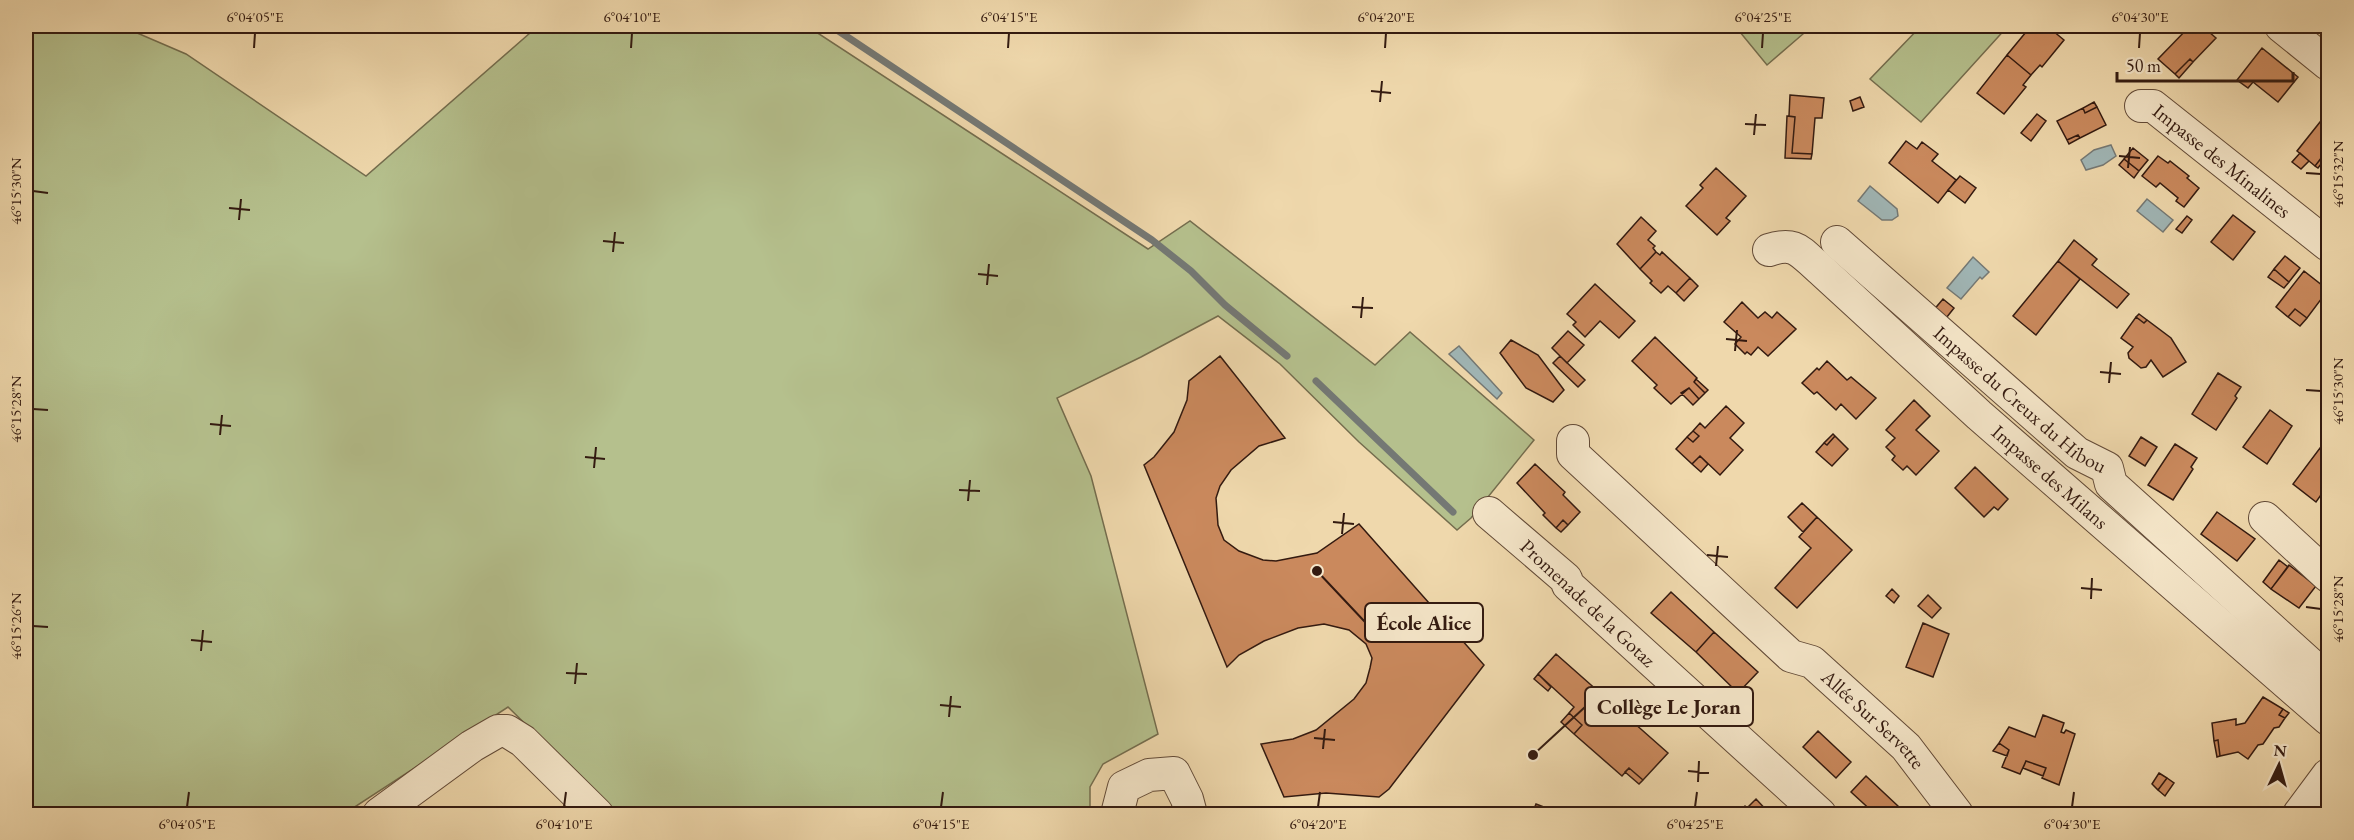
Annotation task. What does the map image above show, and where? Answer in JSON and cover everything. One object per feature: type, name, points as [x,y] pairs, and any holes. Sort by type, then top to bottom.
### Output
[{"type":"street","points":[[2281,26],[2328,64]]},
{"type":"street","name":"Impasse des Minalines","points":[[2141,106],[2153,106],[2328,245]]},
{"type":"street","name":"Impasse du Creux du Hibou","points":[[1837,242],[2077,453],[2107,468],[2111,484],[2328,680]]},
{"type":"street","name":"Impasse des Milans","points":[[1768,250],[1784,245],[1795,248],[1979,415],[2328,719]]},
{"type":"street","name":"Allée Sur Servette","points":[[1573,441],[1573,454],[1791,656],[1812,662],[1906,747],[1957,814]]},
{"type":"street","name":"Promenade de la Gotaz","points":[[1489,513],[1566,579],[1568,585],[1820,814]]},
{"type":"street","points":[[2265,518],[2328,576]]},
{"type":"street","points":[[380,814],[488,735],[498,731],[507,731],[523,741],[597,814]]},
{"type":"street","points":[[1117,814],[1124,787],[1149,775],[1174,773],[1187,799],[1191,814]]},
{"type":"street","points":[[2299,814],[2328,775]]},
{"type":"green space","points":[[26,26],[121,26],[186,54],[366,176],[538,26],[807,26],[1148,249],[1190,221],[1375,365],[1410,332],[1534,440],[1471,518],[1457,530],[1359,442],[1280,364],[1218,316],[1057,398],[1091,476],[1158,734],[1103,764],[1090,787],[1090,814],[617,814],[508,707],[344,814],[26,814]]},
{"type":"green space","points":[[1735,26],[1797,26],[1803,34],[1767,65]]},
{"type":"green space","points":[[1921,26],[2008,26],[1921,122],[1870,79]]},
{"type":"shaded area","points":[[2111,145],[2116,156],[2103,165],[2086,170],[2081,160],[2094,150]]},
{"type":"shaded area","points":[[1870,186],[1897,209],[1898,216],[1892,220],[1882,220],[1858,201]]},
{"type":"shaded area","points":[[2147,199],[2173,220],[2163,232],[2137,211]]},
{"type":"shaded area","points":[[1973,257],[1989,272],[1982,279],[1980,277],[1961,299],[1947,288]]},
{"type":"shaded area","points":[[1459,346],[1502,393],[1497,399],[1449,354]]},
{"type":"building","points":[[2031,26],[2047,26],[2064,40],[2042,67],[2040,65],[2031,75],[2007,55]]},
{"type":"building","points":[[2190,26],[2202,26],[2216,38],[2193,62],[2190,59],[2175,74],[2158,59]]},
{"type":"building","points":[[2262,48],[2298,77],[2278,102],[2253,82],[2248,88],[2237,80]]},
{"type":"building","points":[[2007,55],[2031,75],[2023,85],[2026,87],[2004,114],[1977,93]]},
{"type":"building","points":[[2190,59],[2193,62],[2179,78],[2175,74]]},
{"type":"building","points":[[1790,95],[1824,98],[1822,118],[1815,118],[1812,154],[1792,153],[1795,117],[1789,116]]},
{"type":"building","points":[[1860,97],[1864,107],[1853,111],[1850,101]]},
{"type":"building","points":[[2094,102],[2097,107],[2085,113],[2083,108]]},
{"type":"building","points":[[2097,107],[2106,125],[2080,138],[2078,135],[2067,140],[2057,121],[2083,108],[2085,113]]},
{"type":"building","points":[[2328,112],[2328,150],[2315,166],[2297,151]]},
{"type":"building","points":[[2037,114],[2046,121],[2031,141],[2021,133]]},
{"type":"building","points":[[1787,116],[1795,117],[1792,153],[1812,154],[1811,159],[1785,158]]},
{"type":"building","points":[[2078,135],[2080,138],[2069,144],[2067,140]]},
{"type":"building","points":[[1906,141],[1917,149],[1922,142],[1938,154],[1932,161],[1956,180],[1938,203],[1889,163]]},
{"type":"building","points":[[2133,148],[2148,160],[2139,171],[2124,159]]},
{"type":"building","points":[[2328,149],[2328,155],[2318,168],[2315,166]]},
{"type":"building","points":[[2300,153],[2309,161],[2301,169],[2292,162]]},
{"type":"building","points":[[2158,156],[2168,163],[2170,161],[2189,176],[2187,178],[2199,188],[2184,207],[2176,201],[2178,198],[2160,183],[2156,187],[2142,176]]},
{"type":"building","points":[[2124,159],[2139,171],[2134,178],[2119,165]]},
{"type":"building","points":[[1716,168],[1746,196],[1726,218],[1730,221],[1717,235],[1686,206],[1703,188],[1700,185]]},
{"type":"building","points":[[1960,176],[1976,188],[1965,203],[1948,190]]},
{"type":"building","points":[[2233,215],[2255,232],[2233,260],[2211,242]]},
{"type":"building","points":[[2187,216],[2192,220],[2182,233],[2176,229]]},
{"type":"building","points":[[1641,217],[1656,231],[1648,240],[1655,246],[1653,248],[1656,252],[1640,269],[1617,244]]},
{"type":"building","points":[[2074,240],[2097,259],[2092,265],[2129,294],[2117,308],[2058,261]]},
{"type":"building","points":[[1656,252],[1660,255],[1662,252],[1690,278],[1676,293],[1668,286],[1661,293],[1640,269]]},
{"type":"building","points":[[2285,256],[2300,268],[2289,282],[2274,269]]},
{"type":"building","points":[[2058,261],[2080,279],[2036,335],[2013,316]]},
{"type":"building","points":[[2274,269],[2289,282],[2284,288],[2268,277]]},
{"type":"building","points":[[2304,271],[2328,290],[2307,318],[2295,309],[2288,317],[2276,307]]},
{"type":"building","points":[[1690,278],[1698,286],[1684,301],[1676,293]]},
{"type":"building","points":[[1595,284],[1635,321],[1619,338],[1600,321],[1585,337],[1573,325],[1576,322],[1567,314]]},
{"type":"building","points":[[1943,299],[1954,308],[1943,322],[1932,312]]},
{"type":"building","points":[[1742,302],[1758,318],[1765,312],[1772,318],[1777,312],[1796,329],[1768,356],[1758,347],[1751,355],[1747,352],[1745,354],[1735,344],[1741,337],[1724,322]]},
{"type":"building","points":[[2295,309],[2307,318],[2300,326],[2288,317]]},
{"type":"building","points":[[2139,314],[2147,320],[2144,323],[2136,317]]},
{"type":"building","points":[[2136,317],[2144,323],[2147,320],[2171,338],[2186,362],[2163,377],[2151,360],[2146,367],[2141,368],[2129,358],[2128,353],[2133,347],[2121,338]]},
{"type":"building","points":[[1568,331],[1584,345],[1567,363],[1552,348]]},
{"type":"building","points":[[1655,337],[1697,378],[1694,382],[1705,393],[1699,399],[1689,388],[1671,404],[1654,388],[1657,385],[1632,361]]},
{"type":"building","points":[[1511,340],[1538,355],[1564,390],[1553,402],[1526,388],[1500,353]]},
{"type":"building","points":[[1220,356],[1285,438],[1259,446],[1231,470],[1220,486],[1216,498],[1218,525],[1224,540],[1239,551],[1263,560],[1276,561],[1317,553],[1359,524],[1484,665],[1389,789],[1379,797],[1326,793],[1284,797],[1261,744],[1293,739],[1316,730],[1354,699],[1366,683],[1370,668],[1372,658],[1366,644],[1349,630],[1324,624],[1298,628],[1264,641],[1239,655],[1227,667],[1144,465],[1154,457],[1174,432],[1187,400],[1189,381]]},
{"type":"building","points":[[1560,356],[1585,380],[1578,387],[1553,363]]},
{"type":"building","points":[[1827,361],[1847,380],[1851,377],[1876,398],[1856,419],[1841,404],[1836,410],[1817,392],[1814,394],[1802,383]]},
{"type":"building","points":[[2218,373],[2241,387],[2235,396],[2237,398],[2216,430],[2192,414]]},
{"type":"building","points":[[1696,379],[1708,390],[1705,393],[1694,382]]},
{"type":"building","points":[[1689,388],[1699,399],[1693,405],[1681,393]]},
{"type":"building","points":[[1914,400],[1930,416],[1916,430],[1939,451],[1916,475],[1907,466],[1903,470],[1892,460],[1895,456],[1886,447],[1895,438],[1886,430]]},
{"type":"building","points":[[1726,406],[1744,423],[1730,438],[1743,450],[1720,475],[1700,456],[1692,464],[1676,449],[1687,437],[1693,442],[1699,436],[1693,431],[1700,423],[1705,428]]},
{"type":"building","points":[[2270,410],[2292,426],[2267,464],[2243,447]]},
{"type":"building","points":[[1693,431],[1699,436],[1693,442],[1687,437]]},
{"type":"building","points":[[1833,434],[1835,436],[1827,445],[1824,443]]},
{"type":"building","points":[[1835,436],[1848,449],[1832,466],[1816,452]]},
{"type":"building","points":[[2141,437],[2157,447],[2145,466],[2129,456]]},
{"type":"building","points":[[2175,444],[2197,458],[2191,467],[2193,469],[2173,500],[2148,485]]},
{"type":"building","points":[[2320,448],[2328,454],[2328,485],[2316,502],[2293,484]]},
{"type":"building","points":[[1700,456],[1708,464],[1701,472],[1692,464]]},
{"type":"building","points":[[1535,464],[1565,492],[1563,495],[1580,512],[1568,525],[1563,520],[1556,528],[1517,483]]},
{"type":"building","points":[[1975,467],[2008,499],[1998,510],[1994,507],[1984,517],[1955,488]]},
{"type":"building","points":[[1802,503],[1817,517],[1803,532],[1788,517]]},
{"type":"building","points":[[2217,512],[2255,539],[2237,561],[2201,534]]},
{"type":"building","points":[[1817,517],[1852,550],[1797,608],[1775,588],[1811,548],[1799,537]]},
{"type":"building","points":[[1563,520],[1568,525],[1561,532],[1556,528]]},
{"type":"building","points":[[2279,560],[2288,567],[2271,589],[2263,582]]},
{"type":"building","points":[[2289,565],[2316,586],[2299,608],[2271,589]]},
{"type":"building","points":[[1892,589],[1899,596],[1894,603],[1886,596]]},
{"type":"building","points":[[1671,592],[1714,632],[1696,652],[1651,613]]},
{"type":"building","points":[[1928,595],[1941,608],[1932,618],[1918,606]]},
{"type":"building","points":[[1923,623],[1949,634],[1933,677],[1906,667]]},
{"type":"building","points":[[1714,632],[1758,672],[1738,693],[1696,652]]},
{"type":"building","points":[[1556,654],[1668,753],[1643,780],[1629,768],[1622,776],[1574,734],[1582,725],[1569,713],[1574,707],[1538,674]]},
{"type":"building","points":[[1538,674],[1551,687],[1548,691],[1534,679]]},
{"type":"building","points":[[2263,697],[2283,709],[2279,715],[2285,718],[2279,727],[2274,728],[2263,744],[2258,745],[2248,759],[2238,752],[2220,756],[2218,740],[2214,741],[2212,723],[2236,719],[2236,725],[2245,723]]},
{"type":"building","points":[[2283,709],[2289,713],[2285,718],[2279,715]]},
{"type":"building","points":[[1569,713],[1582,725],[1574,734],[1561,722]]},
{"type":"building","points":[[2043,715],[2064,723],[2061,732],[2064,733],[2066,730],[2075,734],[2059,785],[2042,778],[2046,768],[2026,761],[2020,774],[2002,767],[2009,750],[1999,743],[2009,727],[2035,737]]},
{"type":"building","points":[[1818,731],[1851,762],[1836,778],[1803,747]]},
{"type":"building","points":[[2218,740],[2220,756],[2217,757],[2214,741]]},
{"type":"building","points":[[1999,743],[2009,750],[2007,756],[1993,751]]},
{"type":"building","points":[[2026,761],[2046,768],[2043,776],[2023,768]]},
{"type":"building","points":[[1629,768],[1643,780],[1639,784],[1625,772]]},
{"type":"building","points":[[2159,773],[2167,778],[2158,790],[2152,784]]},
{"type":"building","points":[[1866,776],[1899,807],[1892,814],[1875,814],[1851,792]]},
{"type":"building","points":[[2167,778],[2174,783],[2165,796],[2158,790]]},
{"type":"building","points":[[1756,799],[1770,814],[1753,814],[1747,808]]},
{"type":"building","points":[[1536,804],[1562,814],[1532,814]]},
{"type":"building","points":[[1745,806],[1753,814],[1737,814]]},
{"type":"building","points":[[1565,808],[1572,810],[1570,814],[1563,814]]},
{"type":"waterway","points":[[831,26],[1152,240],[1191,271],[1225,305],[1287,356]]},
{"type":"waterway","points":[[1316,381],[1453,512]]},
{"type":"place","name":"École Alice","points":[[1317,571]]},
{"type":"place","name":"Collège Le Joran","points":[[1533,755]]}]
